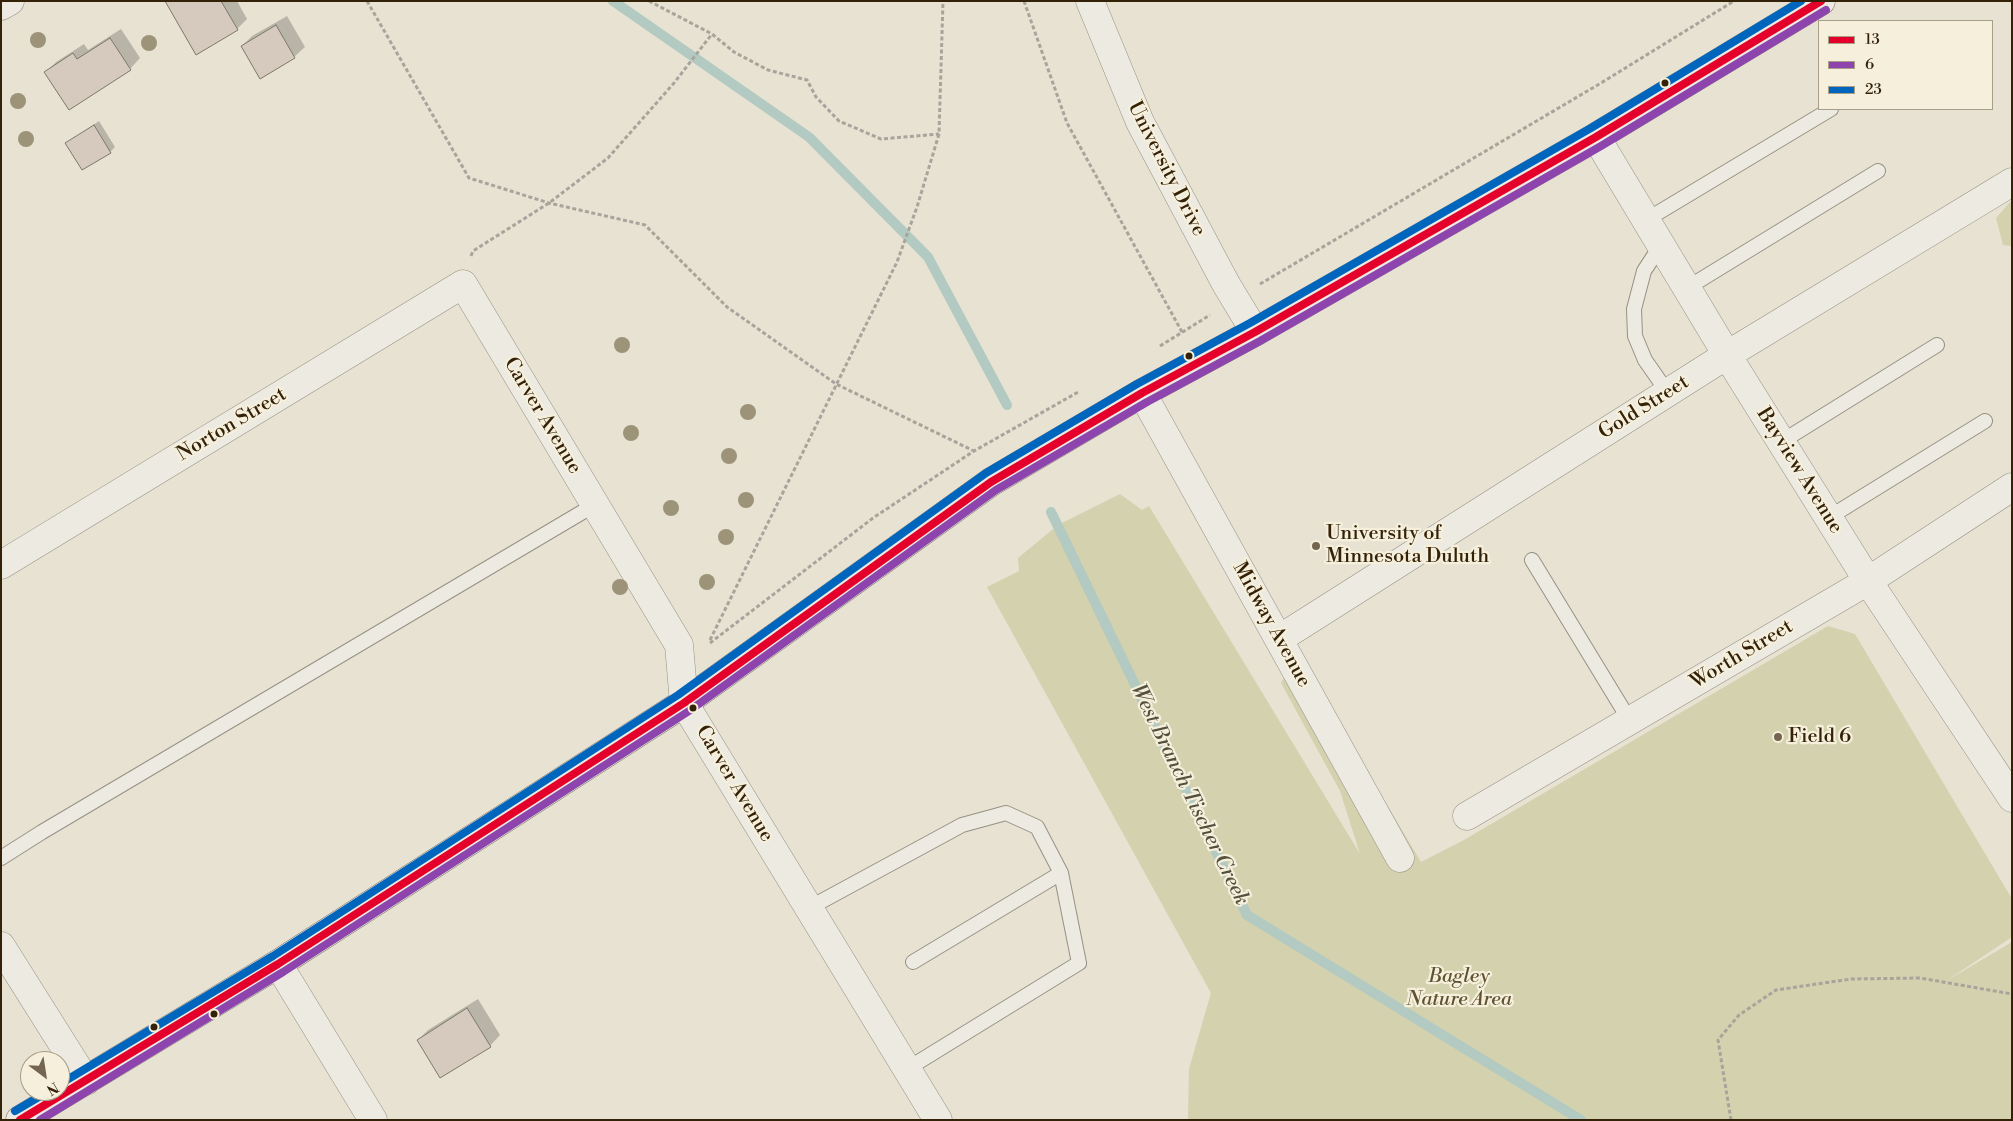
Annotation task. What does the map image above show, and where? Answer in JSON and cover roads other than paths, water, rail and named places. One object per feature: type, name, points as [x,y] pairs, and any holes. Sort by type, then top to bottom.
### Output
[{"type":"street","points":[[1,6],[10,1]]},
{"type":"street","name":"University Drive","points":[[1090,1],[1140,122],[1226,284],[1255,332]]},
{"type":"street","points":[[20,1120],[278,964],[684,703],[991,482],[1142,393],[1255,332],[1596,137],[1822,1]]},
{"type":"street","name":"Bayview Avenue","points":[[1596,137],[1828,518],[2012,798]]},
{"type":"street","name":"Gold Street","points":[[1279,639],[1727,355],[2012,182]]},
{"type":"street","name":"Carver Avenue","points":[[463,284],[679,644],[684,703],[938,1120]]},
{"type":"street","name":"Norton Street","points":[[1,565],[463,284]]},
{"type":"street","name":"Midway Avenue","points":[[1142,393],[1400,858]]},
{"type":"street","name":"Worth Street","points":[[1466,816],[1868,581],[2012,487]]},
{"type":"street","points":[[1,946],[86,1081]]},
{"type":"street","points":[[278,964],[373,1120]]},
{"type":"lane","points":[[1646,220],[1829,110]]},
{"type":"lane","points":[[1687,288],[1878,171]]},
{"type":"lane","points":[[1661,245],[1644,272],[1634,310],[1635,336],[1645,360],[1668,393]]},
{"type":"lane","points":[[1781,442],[1937,345]]},
{"type":"lane","points":[[1828,518],[1985,421]]},
{"type":"lane","points":[[1,858],[50,827],[596,504]]},
{"type":"lane","points":[[1532,560],[1630,721]]},
{"type":"lane","points":[[809,908],[962,825],[1006,814],[1037,828],[1061,873],[1079,963],[907,1069]]},
{"type":"lane","points":[[913,962],[1061,873]]},
{"type":"waterway","name":"West Branch Tischer Creek","points":[[613,1],[809,137],[928,257],[1007,405]]},
{"type":"waterway","name":"West Branch Tischer Creek","points":[[1051,512],[1247,915],[1581,1120]]},
{"type":"place","name":"University of Minnesota Duluth","points":[[1316,546]]},
{"type":"place","name":"Field 6","points":[[1778,737]]},
{"type":"park label","name":"Bagley Nature Area","points":[[1459,988]]}]
